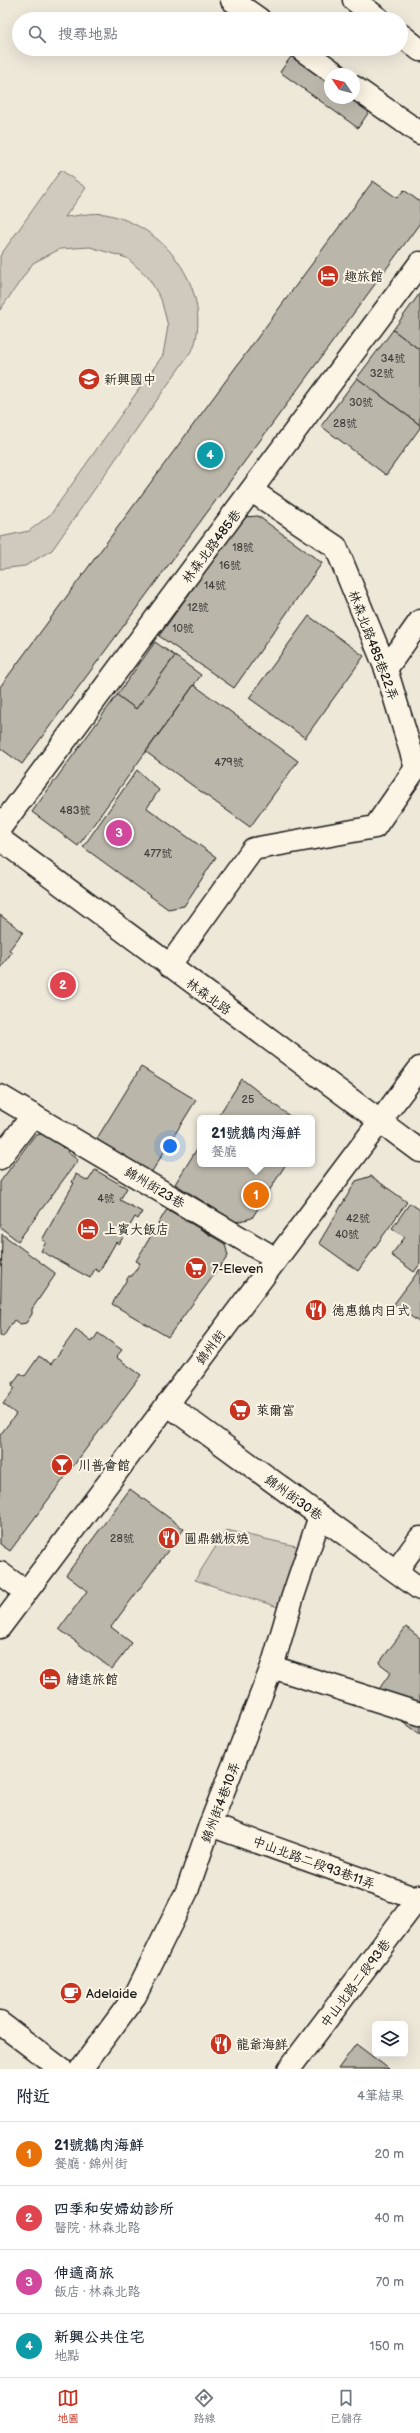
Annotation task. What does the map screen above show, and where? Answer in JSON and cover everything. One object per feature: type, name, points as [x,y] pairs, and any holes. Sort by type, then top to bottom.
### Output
[{"type":"street","points":[[232,0],[249,12]]},
{"type":"street","points":[[354,0],[370,12]]},
{"type":"street","points":[[408,41],[420,50]]},
{"type":"street","points":[[311,56],[328,68]]},
{"type":"street","points":[[360,91],[420,133]]},
{"type":"street","name":"林森北路485巷","points":[[0,828],[252,491],[420,262]]},
{"type":"street","name":"林森北路485巷22弄","points":[[169,966],[252,849],[375,827],[416,768],[386,669],[336,547],[252,491]]},
{"type":"street","points":[[386,669],[420,621]]},
{"type":"street","name":"林森北路","points":[[0,839],[420,1151]]},
{"type":"street","name":"錦州街","points":[[0,1627],[420,1068]]},
{"type":"street","name":"錦州街23巷","points":[[0,1096],[276,1259]]},
{"type":"street","points":[[0,1158],[33,1115]]},
{"type":"street","name":"錦州街30巷","points":[[168,1404],[420,1589]]},
{"type":"street","name":"錦州街4巷10弄","points":[[81,2069],[135,1996],[187,1891],[210,1825],[272,1667],[292,1599],[320,1516]]},
{"type":"street","points":[[396,1571],[420,1538]]},
{"type":"street","points":[[0,1573],[26,1592]]},
{"type":"street","points":[[272,1667],[420,1714]]},
{"type":"street","name":"中山北路二段93巷11弄","points":[[210,1825],[419,1898]]},
{"type":"street","name":"中山北路二段93巷","points":[[288,2069],[419,1898]]},
{"type":"street","points":[[0,2023],[61,2069]]},
{"type":"shaded area","points":[[61,170],[86,188],[65,217],[105,214],[127,220],[146,231],[164,245],[178,262],[189,281],[196,302],[198,325],[194,347],[52,550],[25,566],[0,569],[0,537],[29,531],[51,514],[163,355],[168,326],[161,299],[148,277],[127,258],[90,247],[60,249],[33,263],[0,310],[0,256]]},
{"type":"shaded area","points":[[226,1530],[300,1547],[281,1608],[195,1580]]},
{"type":"building","points":[[292,56],[296,56],[324,74],[324,104],[280,72]]},
{"type":"building","points":[[360,101],[373,106],[358,128],[325,104],[360,104]]},
{"type":"building","points":[[373,181],[397,198],[404,190],[420,202],[420,223],[22,764],[0,748],[0,687]]},
{"type":"building","points":[[420,293],[420,350],[393,330]]},
{"type":"building","points":[[393,330],[420,350],[420,425],[357,378]]},
{"type":"building","points":[[357,378],[420,425],[420,428],[386,475],[321,426]]},
{"type":"building","points":[[258,516],[322,563],[234,688],[159,636],[244,517]]},
{"type":"building","points":[[309,616],[364,656],[305,738],[249,698]]},
{"type":"building","points":[[155,642],[175,656],[136,709],[117,695]]},
{"type":"building","points":[[175,656],[201,675],[78,846],[32,812],[117,695],[136,709]]},
{"type":"building","points":[[194,685],[298,761],[250,827],[146,752]]},
{"type":"building","points":[[137,770],[159,790],[147,808],[216,857],[184,906],[168,909],[83,847]]},
{"type":"building","points":[[0,915],[23,932],[9,950],[12,952],[0,968]]},
{"type":"building","points":[[141,1067],[196,1100],[151,1173],[96,1140]]},
{"type":"building","points":[[242,1079],[288,1115],[219,1115]]},
{"type":"building","points":[[44,1133],[56,1143],[57,1141],[63,1148],[65,1147],[69,1149],[67,1152],[78,1160],[18,1241],[0,1227],[0,1182],[34,1136]]},
{"type":"building","points":[[197,1149],[197,1167],[284,1167],[252,1218],[236,1222],[175,1184]]},
{"type":"building","name":"上賓大飯店","points":[[95,1170],[127,1188],[120,1200],[142,1212],[138,1219],[135,1217],[119,1244],[116,1242],[99,1272],[95,1269],[90,1278],[41,1251],[46,1242],[42,1240],[74,1183],[72,1182],[76,1174],[88,1181]]},
{"type":"building","points":[[371,1176],[407,1202],[358,1271],[319,1243],[356,1181]]},
{"type":"building","points":[[410,1203],[420,1210],[420,1264],[414,1272],[391,1255],[405,1237],[392,1228]]},
{"type":"building","points":[[167,1209],[225,1244],[228,1256],[168,1337],[112,1304],[129,1276],[132,1276],[140,1263],[136,1261]]},
{"type":"building","points":[[2,1234],[55,1273],[32,1309],[32,1314],[26,1323],[20,1324],[14,1320],[3,1337],[0,1335]]},
{"type":"building","points":[[420,1269],[420,1323],[394,1304]]},
{"type":"building","points":[[76,1330],[92,1342],[98,1333],[122,1350],[116,1357],[141,1375],[10,1551],[0,1544],[0,1435],[16,1414],[3,1404],[15,1388],[12,1385],[20,1373],[25,1376],[39,1356],[51,1364]]},
{"type":"building","points":[[130,1489],[184,1529],[111,1627],[132,1643],[112,1669],[59,1629],[87,1591],[66,1575]]},
{"type":"building","points":[[406,1627],[420,1638],[420,1734],[372,1699],[391,1672],[379,1663]]},
{"type":"building","points":[[356,2044],[389,2069],[338,2069]]},
{"type":"place","name":"趣旅館","points":[[328,276]]},
{"type":"place","name":"新興國中","points":[[89,379]]},
{"type":"place","name":"新興公共住宅","points":[[210,455]]},
{"type":"place","name":"伸適商旅","points":[[119,833]]},
{"type":"place","name":"四季和安婦幼診所","points":[[63,985]]},
{"type":"place","name":"21號鵝肉海鮮","points":[[256,1195]]},
{"type":"place","name":"上賓大飯店","points":[[88,1229]]},
{"type":"place","name":"7-Eleven","points":[[196,1268]]},
{"type":"place","name":"德惠鵝肉日式","points":[[316,1310]]},
{"type":"place","name":"萊爾富","points":[[240,1410]]},
{"type":"place","name":"川普會館","points":[[62,1465]]},
{"type":"place","name":"圓鼎鐵板燒","points":[[169,1538]]},
{"type":"place","name":"緒遠旅館","points":[[50,1679]]},
{"type":"place","name":"Adelaide","points":[[71,1993]]},
{"type":"place","name":"龍爺海鮮","points":[[221,2044]]}]
